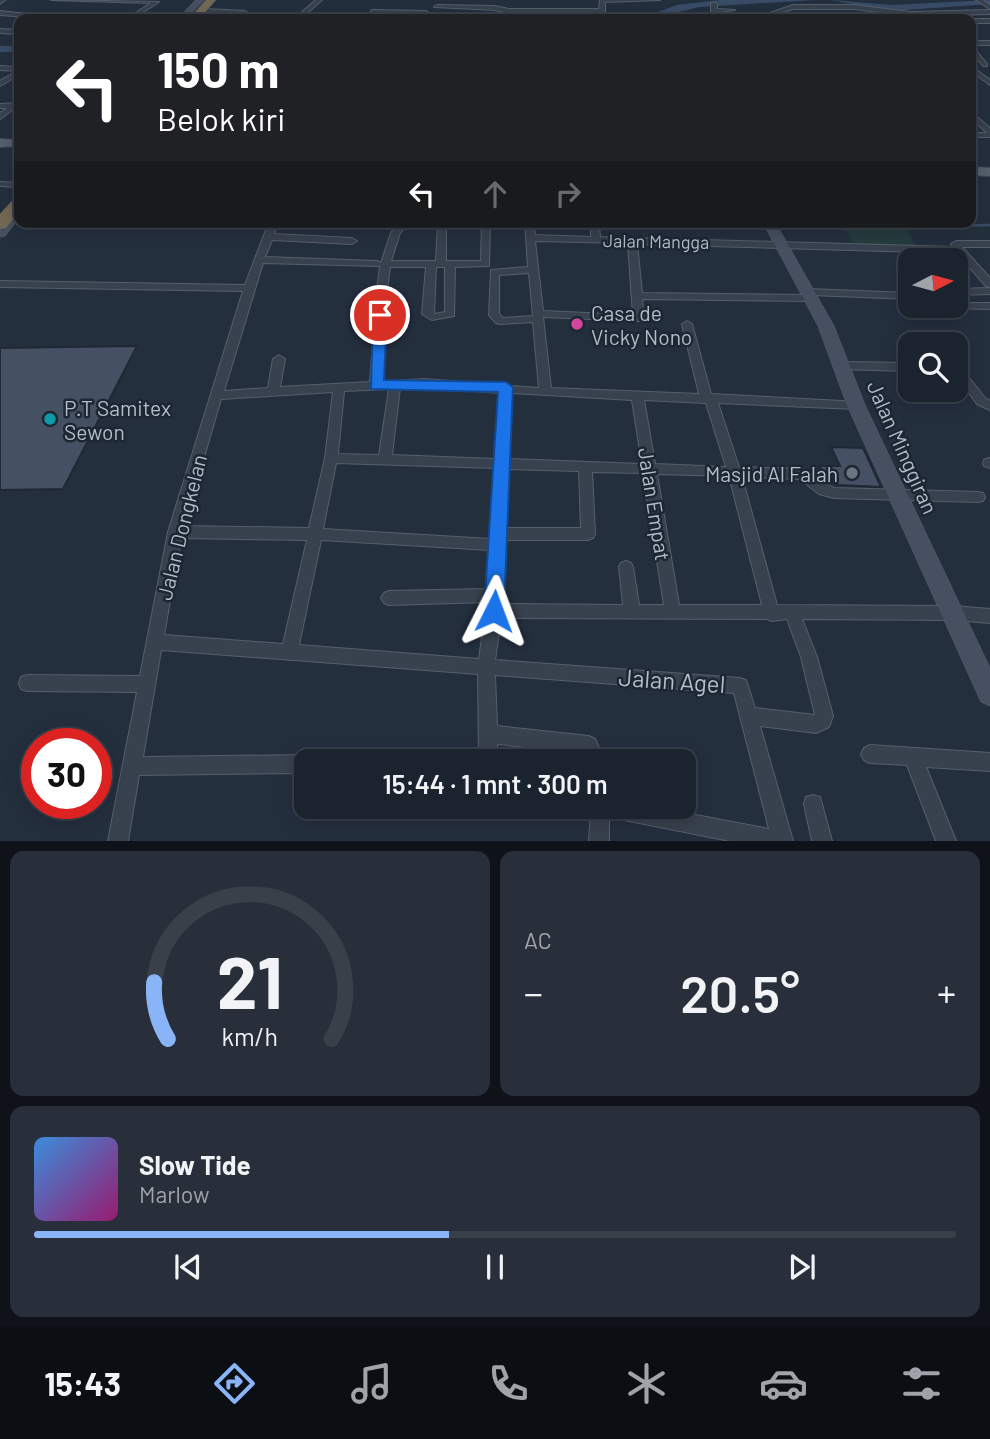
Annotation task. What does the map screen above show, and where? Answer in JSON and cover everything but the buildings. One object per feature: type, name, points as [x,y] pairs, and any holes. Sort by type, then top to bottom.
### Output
[{"type":"highway","points":[[200,14],[213,0]]},
{"type":"highway","points":[[0,211],[14,196]]},
{"type":"highway","points":[[0,224],[14,209]]},
{"type":"street","points":[[46,5],[54,0],[158,1]]},
{"type":"street","points":[[203,4],[213,0]]},
{"type":"street","points":[[303,14],[319,0]]},
{"type":"street","points":[[389,11],[397,0]]},
{"type":"street","points":[[442,0],[437,7],[501,10],[529,6],[564,6]]},
{"type":"street","points":[[489,8],[490,0]]},
{"type":"street","points":[[529,6],[602,11],[602,1],[657,0]]},
{"type":"street","points":[[137,14],[158,1]]},
{"type":"street","points":[[981,1],[990,1]]},
{"type":"street","points":[[981,1],[990,7]]},
{"type":"street","points":[[203,4],[245,13]]},
{"type":"street","points":[[719,14],[714,7],[732,10]]},
{"type":"street","points":[[771,14],[793,7],[854,7],[915,14]]},
{"type":"street","points":[[370,14],[371,8],[426,13]]},
{"type":"street","points":[[30,14],[37,10]]},
{"type":"street","points":[[500,14],[501,10]]},
{"type":"street","points":[[976,72],[990,83]]},
{"type":"street","points":[[976,118],[990,133]]},
{"type":"street","points":[[0,233],[14,217]]},
{"type":"street","name":"Jalan Dongkelan","points":[[118,841],[175,532],[249,288],[272,228]]},
{"type":"street","points":[[376,385],[381,264],[393,235],[399,228]]},
{"type":"street","points":[[441,265],[442,228]]},
{"type":"street","points":[[261,260],[486,264],[486,228]]},
{"type":"street","points":[[530,228],[545,392]]},
{"type":"street","points":[[594,228],[596,240]]},
{"type":"street","points":[[740,228],[941,248]]},
{"type":"street","name":"Jalan Mangga","points":[[533,238],[632,240],[773,230]]},
{"type":"street","name":"Jalan Minggiran","points":[[773,230],[809,295],[842,366],[856,405],[990,694]]},
{"type":"street","points":[[269,237],[352,241]]},
{"type":"street","points":[[534,270],[494,272],[494,315],[500,321],[538,317],[637,319],[632,240]]},
{"type":"street","points":[[959,248],[956,243],[990,244]]},
{"type":"street","points":[[968,259],[990,284]]},
{"type":"street","points":[[0,284],[249,288]]},
{"type":"street","points":[[968,292],[990,291]]},
{"type":"street","points":[[637,296],[898,296]]},
{"type":"street","points":[[968,306],[990,306]]},
{"type":"street","points":[[687,324],[708,397],[734,471],[772,614]]},
{"type":"street","points":[[272,392],[279,359]]},
{"type":"street","points":[[842,366],[898,367]]},
{"type":"street","points":[[385,461],[395,384]]},
{"type":"street","points":[[217,394],[395,384],[856,405]]},
{"type":"street","points":[[968,384],[981,401],[990,406]]},
{"type":"street","points":[[290,651],[331,458],[339,387]]},
{"type":"street","points":[[488,749],[486,666],[494,603],[506,387]]},
{"type":"street","name":"Jalan Empat","points":[[637,395],[673,613]]},
{"type":"street","points":[[331,458],[803,474],[824,490],[834,493],[978,497]]},
{"type":"street","points":[[175,532],[498,539],[588,534],[585,467]]},
{"type":"street","points":[[626,567],[632,611]]},
{"type":"street","points":[[389,598],[673,613],[954,613],[990,616]]},
{"type":"street","points":[[750,716],[816,724],[823,721],[809,657],[792,613]]},
{"type":"street","name":"Jalan Agel","points":[[155,642],[619,678],[733,684],[744,691],[783,840]]},
{"type":"street","points":[[27,683],[145,684]]},
{"type":"street","points":[[488,734],[589,745],[591,749]]},
{"type":"street","points":[[870,754],[990,762]]},
{"type":"street","points":[[913,757],[946,841]]},
{"type":"street","points":[[131,766],[294,764]]},
{"type":"street","points":[[813,804],[822,841]]},
{"type":"street","points":[[599,841],[600,819]]},
{"type":"street","points":[[670,819],[783,840]]},
{"type":"green space","points":[[844,228],[906,228],[916,248],[855,246]]},
{"type":"waterway","points":[[656,14],[699,5],[810,0]]},
{"type":"waterway","points":[[834,0],[892,8],[990,1]]},
{"type":"waterway","points":[[0,49],[14,49]]},
{"type":"waterway","points":[[976,225],[990,225]]},
{"type":"place","name":"Casa de Vicky Nono","points":[[577,324]]},
{"type":"place","name":"P.T Samitex Sewon","points":[[50,419]]},
{"type":"place","name":"Masjid Al Falah","points":[[852,473]]},
{"type":"route","points":[[380,315],[376,385],[424,383],[506,387],[494,611]]}]
